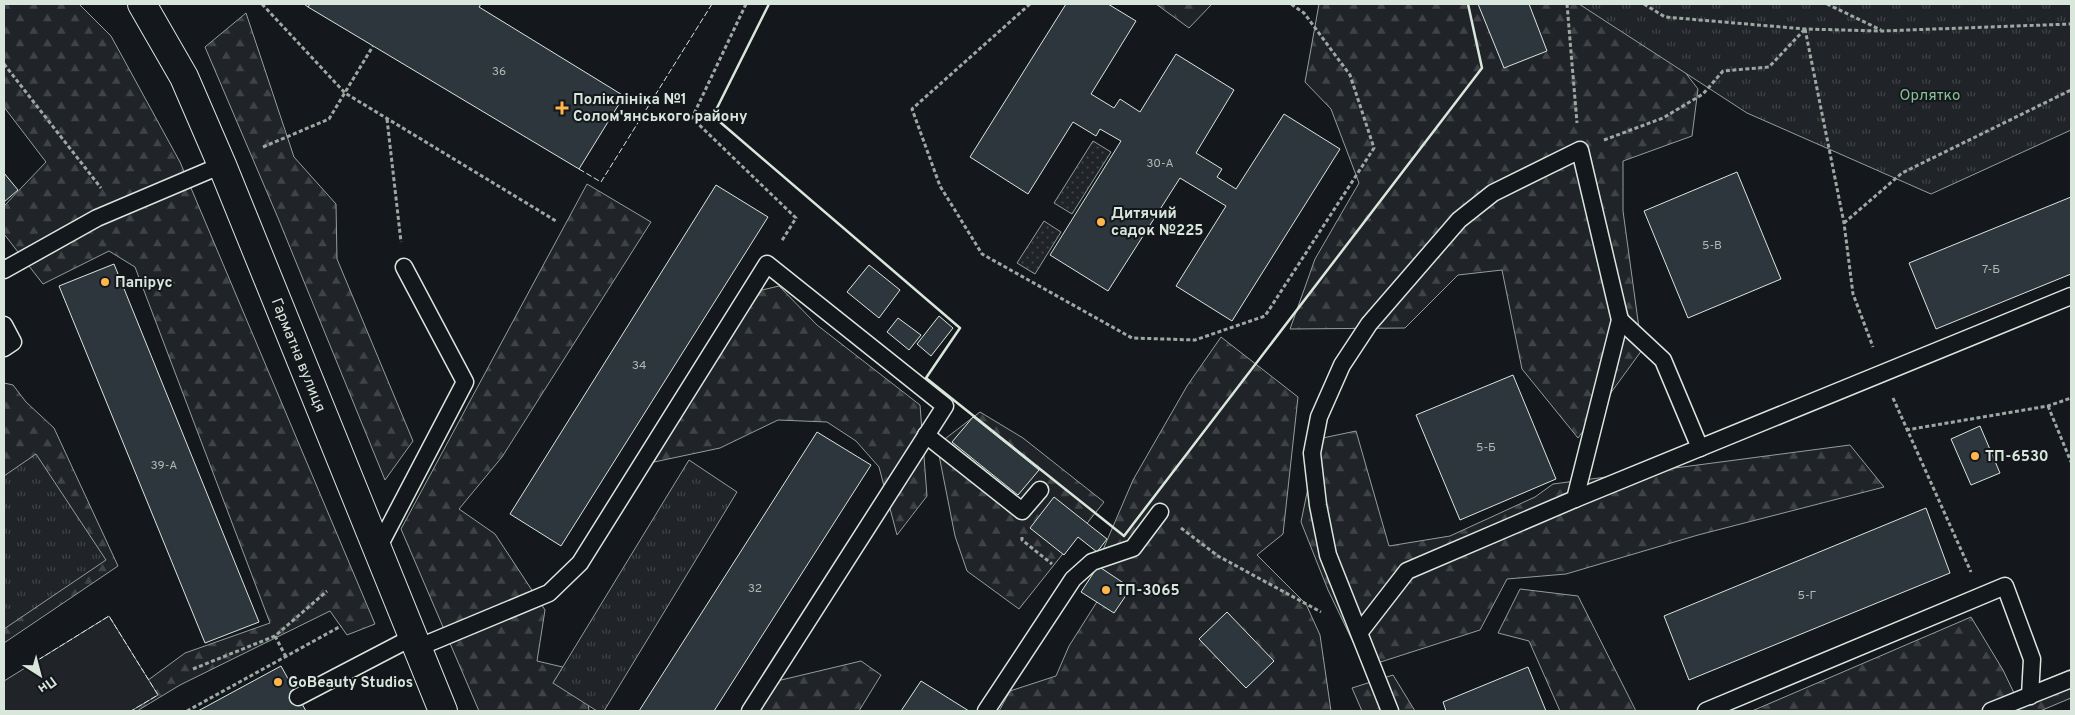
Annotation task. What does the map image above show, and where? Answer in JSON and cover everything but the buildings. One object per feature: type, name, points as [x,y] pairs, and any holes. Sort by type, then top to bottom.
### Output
[{"type":"street","name":"Гарматна вулиця","points":[[142,4],[184,77],[222,165],[443,711]]},
{"type":"lane","points":[[1390,711],[1328,555],[1318,505],[1312,453],[1319,417],[1342,365],[1369,324],[1459,220],[1493,193],[1580,150],[1620,320],[1575,499]]},
{"type":"lane","points":[[4,270],[97,218],[222,165]]},
{"type":"lane","points":[[298,697],[415,643],[548,593],[580,563],[767,264],[945,406],[750,711]]},
{"type":"lane","points":[[377,550],[465,382],[404,267]]},
{"type":"lane","points":[[1360,633],[1407,571],[1575,499],[2071,296]]},
{"type":"lane","points":[[1620,320],[1663,360],[1700,448]]},
{"type":"lane","points":[[4,325],[13,342],[4,348]]},
{"type":"lane","points":[[926,434],[1022,511],[1040,490]]},
{"type":"lane","points":[[986,711],[1073,579],[1092,562],[1133,548],[1160,512]]},
{"type":"lane","points":[[1706,711],[2005,586],[2032,660],[2030,696]]},
{"type":"lane","points":[[1992,711],[2071,679]]},
{"type":"path","points":[[262,4],[345,93],[556,221]]},
{"type":"path","points":[[746,4],[692,118],[796,218],[767,264]]},
{"type":"path","points":[[1030,4],[912,109],[940,186],[982,254],[1132,338],[1195,340],[1265,316],[1374,148],[1350,75],[1304,13],[1291,4]]},
{"type":"path","points":[[1567,4],[1580,150],[1663,118],[1703,94],[1722,71],[1769,67],[1805,29]]},
{"type":"path","points":[[1644,4],[1666,17],[1805,29],[1882,31],[2071,24]]},
{"type":"path","points":[[1828,4],[1882,31]]},
{"type":"path","points":[[1805,29],[1844,223],[1853,294],[1906,430],[1982,596]]},
{"type":"path","points":[[263,147],[329,119],[373,46]]},
{"type":"path","points":[[4,64],[117,209]]},
{"type":"path","points":[[1844,223],[1902,173],[2071,90]]},
{"type":"path","points":[[387,118],[404,267]]},
{"type":"path","points":[[1906,430],[2048,406],[2071,398]]},
{"type":"path","points":[[2048,406],[2071,462]]},
{"type":"path","points":[[1022,511],[1022,540],[1073,579]]},
{"type":"path","points":[[1160,512],[1218,556],[1360,633]]},
{"type":"path","points":[[194,670],[275,636],[327,591]]},
{"type":"path","points":[[187,711],[342,626]]},
{"type":"path","points":[[275,636],[286,657]]},
{"type":"green space","points":[[4,4],[79,4],[111,36],[180,162],[375,624],[347,635],[330,611],[180,685],[137,711],[106,711],[185,653],[270,623],[135,267],[109,251],[43,284],[4,234],[4,206],[46,162],[4,107]]},
{"type":"green space","points":[[1156,4],[1212,4],[1189,28]]},
{"type":"green space","points":[[1319,4],[1609,4],[1641,15],[1698,89],[1692,136],[1623,161],[1623,211],[1642,350],[1578,438],[1522,369],[1502,270],[1458,275],[1405,328],[1290,329],[1315,259],[1359,183],[1331,109],[1305,82]]},
{"type":"green space","name":"Орлятко","points":[[1579,4],[2071,4],[2071,130],[1931,194],[1747,113]]},
{"type":"green space","points":[[246,13],[294,157],[336,204],[337,259],[413,441],[385,480],[278,218],[205,47]]},
{"type":"green space","points":[[1093,141],[1111,152],[1072,214],[1054,203]]},
{"type":"green space","points":[[587,184],[651,222],[502,457],[459,509],[495,534],[545,610],[537,661],[584,672],[589,711],[479,711],[401,529]]},
{"type":"green space","points":[[1044,221],[1061,232],[1035,274],[1017,263]]},
{"type":"green space","points":[[779,286],[817,325],[920,405],[927,496],[897,535],[879,467],[856,441],[827,422],[778,420],[720,448],[654,462],[682,412],[762,290]]},
{"type":"green space","points":[[1221,337],[1298,397],[1283,534],[1257,555],[1306,604],[1320,635],[1331,711],[999,711],[1010,691],[1056,676],[1069,646],[1100,597],[1093,573],[1133,480],[1187,386]]},
{"type":"green space","points":[[4,383],[13,385],[26,402],[54,428],[118,566],[4,643]]},
{"type":"green space","points":[[980,412],[1023,438],[1104,502],[1019,609],[967,571],[955,536],[937,445]]},
{"type":"green space","points":[[1356,431],[1389,546],[1450,536],[1535,497],[1553,484],[1850,445],[1884,487],[1698,535],[1566,574],[1507,579],[1480,630],[1365,667],[1328,590],[1301,522],[1318,439]]},
{"type":"green space","points":[[36,454],[106,560],[4,629],[4,476]]},
{"type":"green space","points":[[689,460],[737,492],[604,711],[597,711],[553,683]]},
{"type":"green space","points":[[1520,589],[1578,596],[1636,711],[1560,711],[1529,641],[1498,633]]},
{"type":"green space","points":[[109,616],[158,695],[131,711],[4,711],[4,681]]},
{"type":"green space","points":[[1971,617],[2003,670],[2014,693],[2071,669],[2071,698],[2040,711],[1752,711]]},
{"type":"green space","points":[[861,661],[881,675],[859,711],[757,711],[777,681]]},
{"type":"green space","points":[[1393,675],[1415,711],[1362,711],[1352,688]]},
{"type":"fence","points":[[304,4],[308,7]]},
{"type":"fence","points":[[579,169],[601,182],[712,4]]},
{"type":"fence","points":[[38,660],[109,616],[158,695],[131,711]]},
{"type":"wall","points":[[769,4],[713,116],[960,328],[926,378],[1124,536],[1482,68],[1468,4]]},
{"type":"place","name":"Поліклініка №1 Солом'янського району","points":[[562,108]]},
{"type":"place","name":"Дитячий садок №225","points":[[1101,222]]},
{"type":"place","name":"Папірус","points":[[105,282]]},
{"type":"place","name":"ТП-6530","points":[[1975,456]]},
{"type":"place","name":"ТП-3065","points":[[1106,590]]},
{"type":"place","name":"GoBeauty Studios","points":[[278,682]]}]
